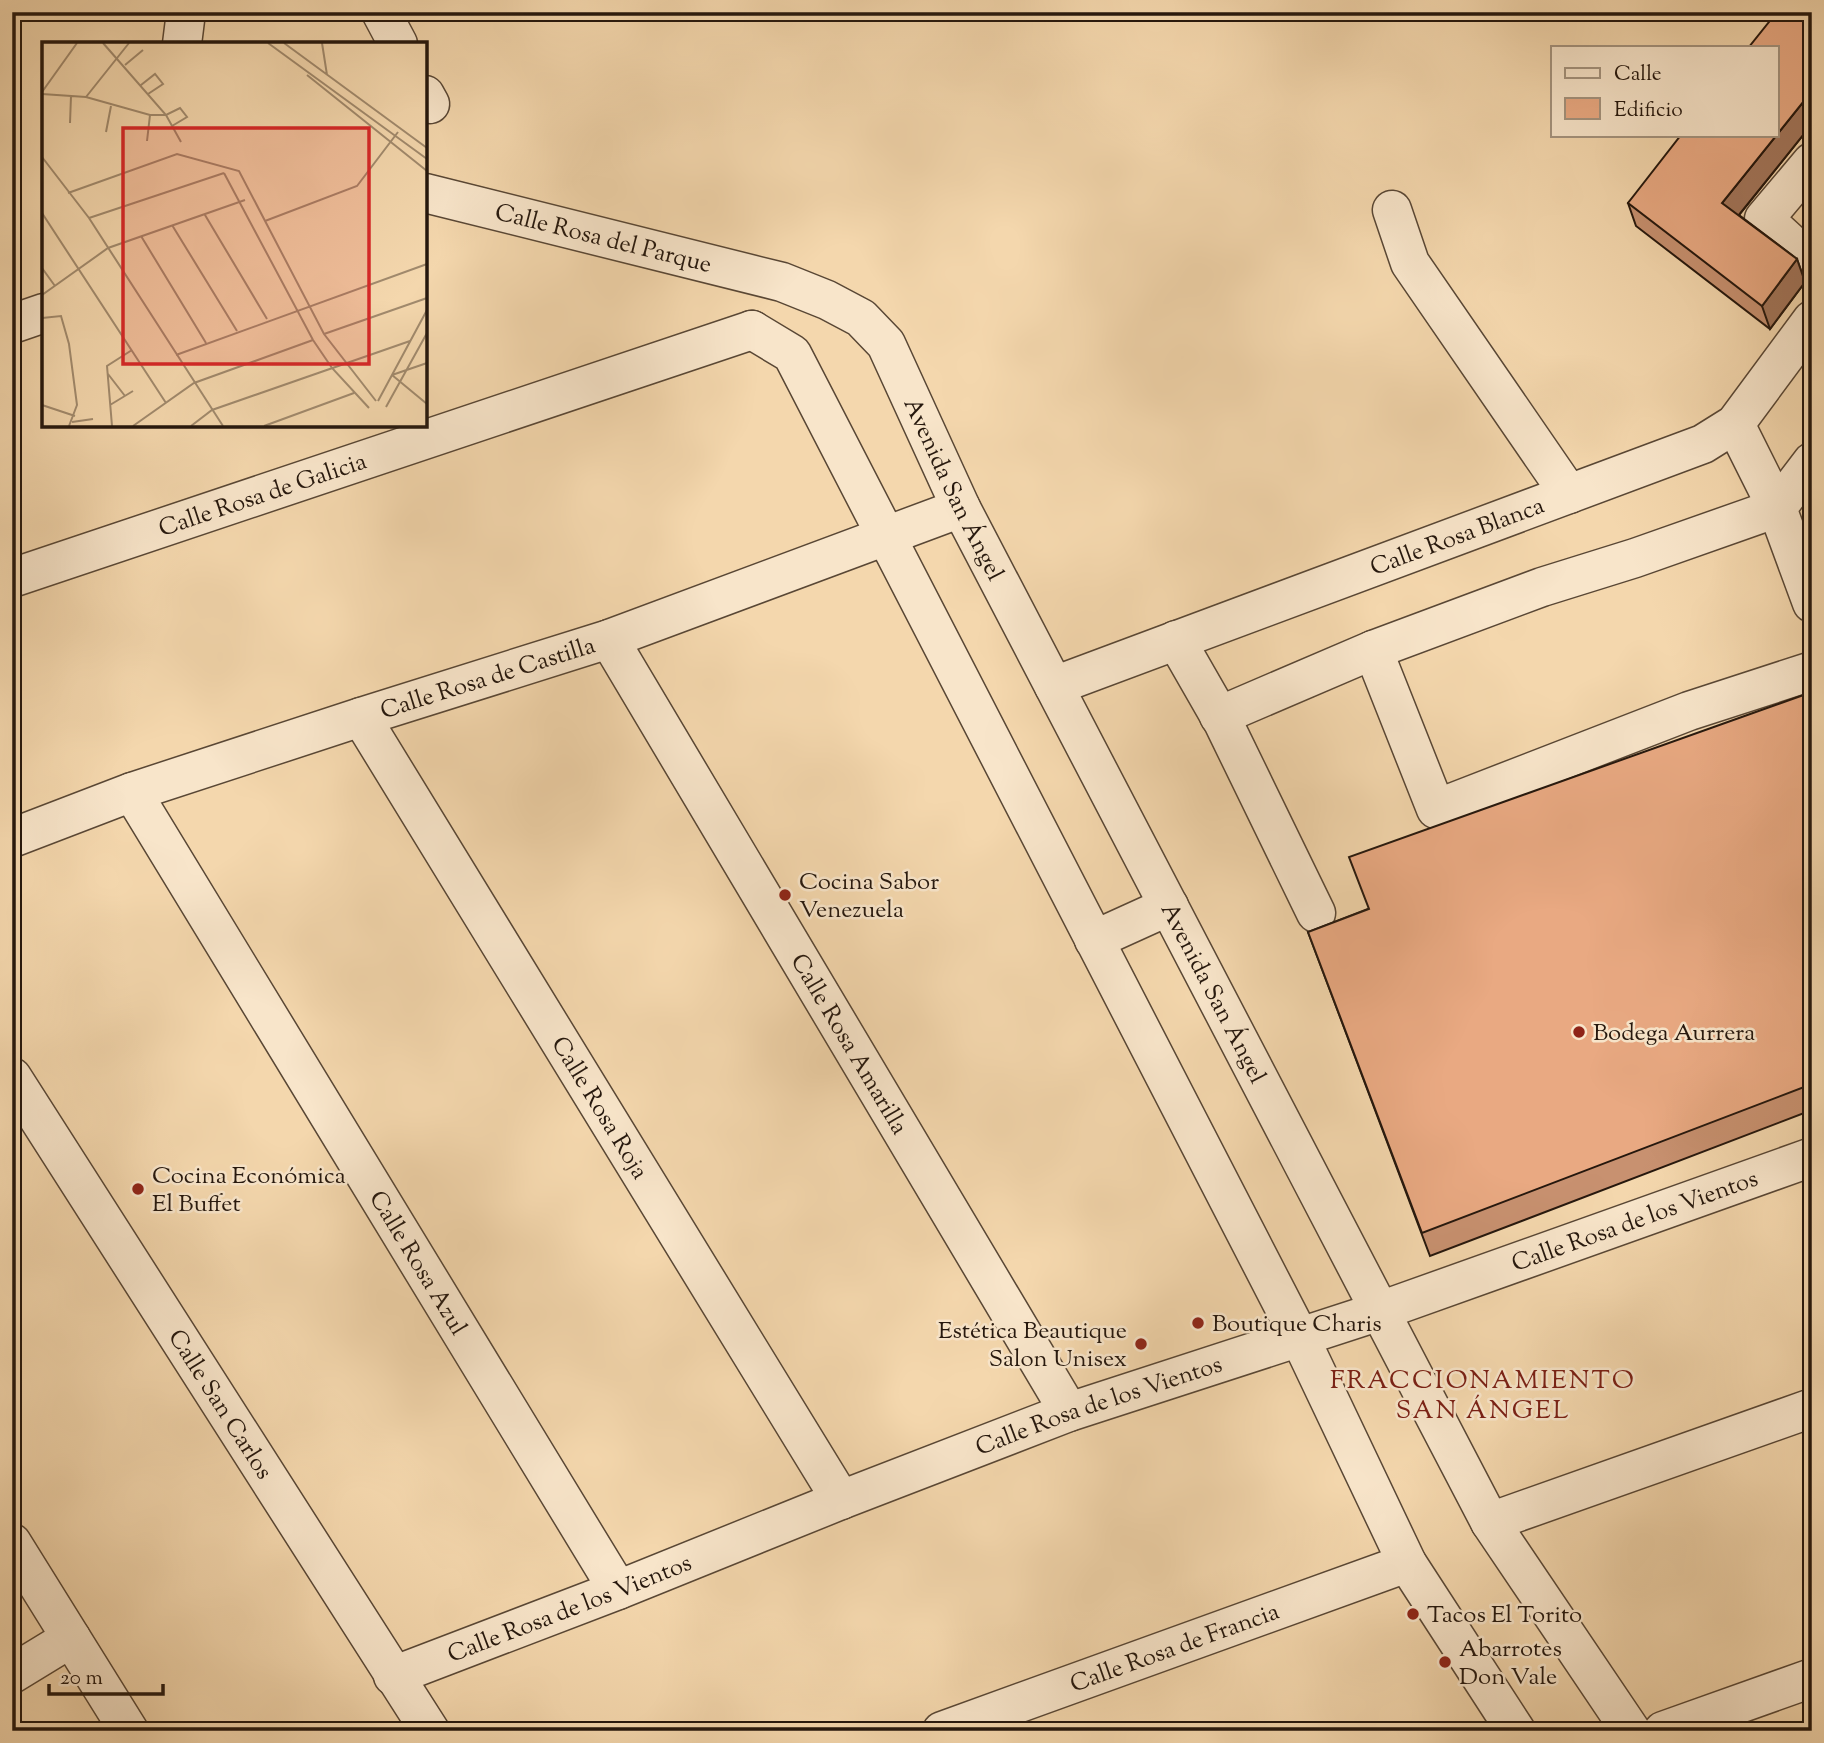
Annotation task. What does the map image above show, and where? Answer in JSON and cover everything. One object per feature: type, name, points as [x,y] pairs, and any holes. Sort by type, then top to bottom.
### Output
[{"type":"street","points":[[182,42],[186,12]]},
{"type":"street","points":[[381,12],[397,42]]},
{"type":"street","points":[[1812,162],[1764,219],[1812,263]]},
{"type":"street","name":"Calle Rosa del Parque","points":[[427,193],[782,282]]},
{"type":"street","points":[[1392,210],[1410,263],[1569,494]]},
{"type":"street","points":[[782,282],[752,330],[792,354],[1300,1338],[1407,1563],[1516,1731]]},
{"type":"street","name":"Avenida San Ángel","points":[[782,282],[827,300],[861,318],[886,344],[961,508],[1490,1522],[1631,1731]]},
{"type":"street","points":[[12,324],[42,314]]},
{"type":"street","name":"Calle Rosa Blanca","points":[[1054,686],[1703,444],[1735,424],[1812,320]]},
{"type":"street","name":"Calle Rosa de Galicia","points":[[12,578],[752,330]]},
{"type":"street","points":[[1735,424],[1777,508],[1812,603]]},
{"type":"street","points":[[1219,716],[1373,650],[1542,587],[1777,508],[1812,462]]},
{"type":"street","name":"Calle Rosa de Castilla","points":[[12,838],[132,792],[609,639],[961,508]]},
{"type":"street","name":"Calle Rosa Amarilla","points":[[609,639],[1069,1412]]},
{"type":"street","points":[[1175,640],[1219,716],[1316,913]]},
{"type":"street","points":[[1373,650],[1436,809],[1689,711],[1812,671]]},
{"type":"street","name":"Calle Rosa Roja","points":[[361,717],[841,1500]]},
{"type":"street","name":"Calle Rosa Azul","points":[[132,792],[618,1590]]},
{"type":"street","points":[[1094,940],[1169,906]]},
{"type":"street","name":"Calle San Carlos","points":[[12,1077],[430,1731]]},
{"type":"street","name":"Calle Rosa de los Vientos","points":[[394,1676],[1069,1412],[1380,1311],[1812,1157]]},
{"type":"street","points":[[1490,1522],[1812,1408]]},
{"type":"street","points":[[12,1543],[129,1731]]},
{"type":"street","name":"Calle Rosa de Francia","points":[[942,1731],[1407,1563]]},
{"type":"street","points":[[12,1674],[71,1638]]},
{"type":"street","points":[[1663,1731],[1812,1678]]},
{"type":"building","points":[[1777,12],[1812,12],[1812,91],[1778,134],[1778,46],[1750,46]]},
{"type":"building","points":[[1680,136],[1776,136],[1722,203],[1797,259],[1762,306],[1628,203]]},
{"type":"building","name":"Bodega Aurrera","points":[[1812,692],[1812,1084],[1422,1233],[1308,932],[1369,909],[1349,857]]},
{"type":"place","name":"Cocina Sabor Venezuela","points":[[785,895]]},
{"type":"place","name":"Bodega Aurrera","points":[[1579,1032]]},
{"type":"place","name":"Cocina Económica El Buffet","points":[[138,1189]]},
{"type":"place","name":"Boutique Charis","points":[[1198,1323]]},
{"type":"place","name":"Estética Beautique Salon Unisex","points":[[1141,1344]]},
{"type":"place","name":"Tacos El Torito","points":[[1413,1614]]},
{"type":"place","name":"Abarrotes Don Vale","points":[[1445,1662]]},
{"type":"district","name":"FRACCIONAMIENTO SAN ÁNGEL","points":[[1483,1394]]}]
